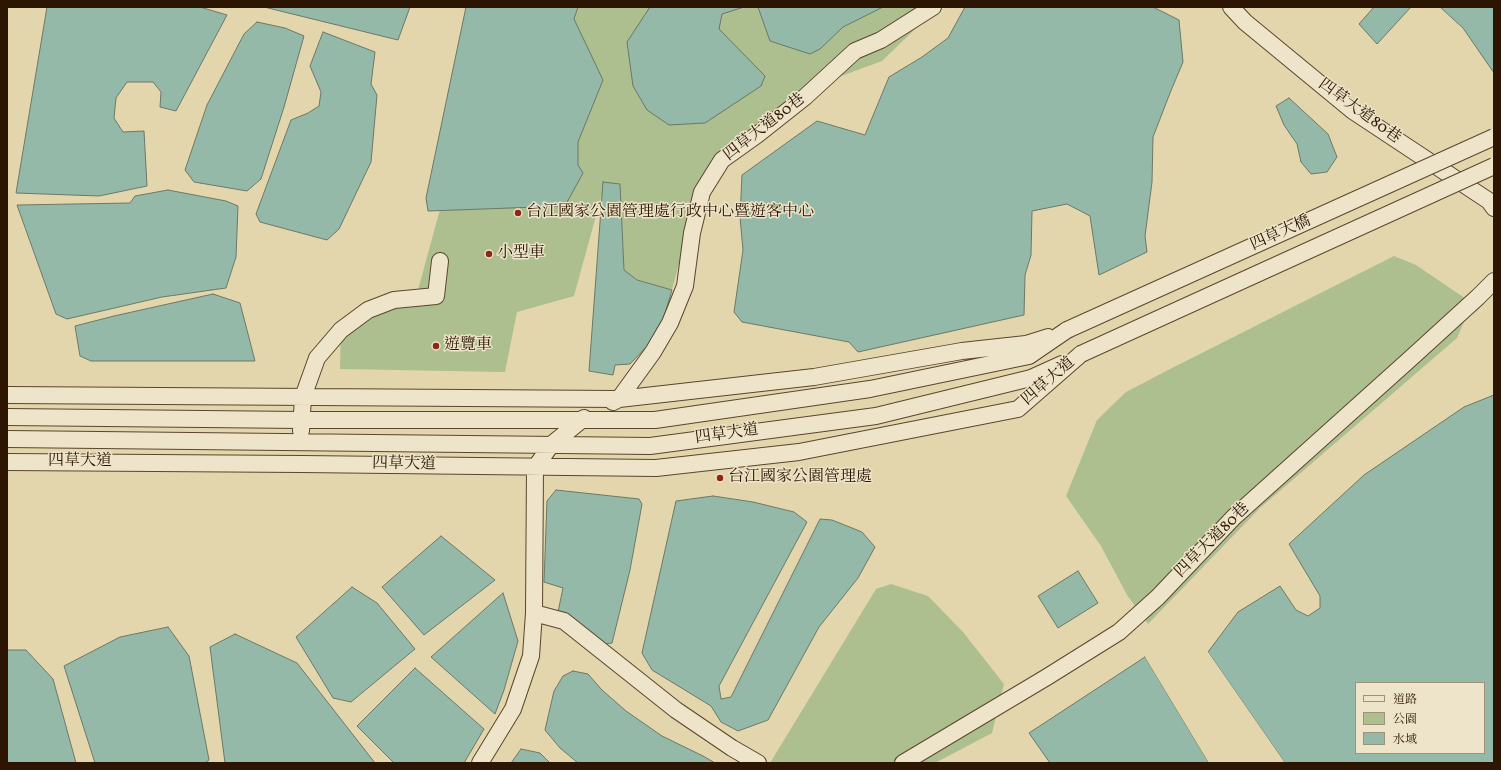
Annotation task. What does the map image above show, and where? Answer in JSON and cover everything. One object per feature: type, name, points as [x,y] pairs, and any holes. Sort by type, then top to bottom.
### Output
[{"type":"street","name":"四草大道80巷","points":[[550,444],[582,420],[619,399],[653,352],[670,323],[685,286],[692,233],[702,192],[722,160],[757,135],[805,97],[855,51],[881,40],[933,7]]},
{"type":"street","name":"四草大道80巷","points":[[1231,7],[1246,22],[1353,111],[1489,201],[1494,208]]},
{"type":"street","name":"四草大橋","points":[[1067,330],[1494,137]]},
{"type":"street","name":"四草大橋","points":[[1081,354],[1494,166]]},
{"type":"street","points":[[302,464],[300,442],[304,396],[317,358],[341,330],[368,310],[394,300],[436,296],[440,261]]},
{"type":"street","name":"四草大道80巷","points":[[903,763],[1119,632],[1158,597],[1234,517],[1416,354],[1494,281]]},
{"type":"street","name":"四草大道","points":[[7,395],[619,399],[814,377],[962,351],[1026,344],[1067,330]]},
{"type":"street","name":"四草大道","points":[[7,417],[301,420],[655,420],[870,389],[1030,356],[1067,330]]},
{"type":"street","name":"四草大道","points":[[7,439],[650,446],[876,416],[1031,378],[1081,354]]},
{"type":"street","name":"四草大道","points":[[7,462],[656,468],[799,452],[1018,409],[1081,354]]},
{"type":"street","points":[[480,763],[513,708],[531,656],[534,613],[535,468],[550,444]]},
{"type":"street","points":[[534,613],[564,621],[676,710],[732,748],[758,763]]},
{"type":"green space","name":"台江國家公園管理處行政中心暨遊客中心","points":[[502,7],[938,7],[882,61],[795,93],[800,97],[698,191],[672,290],[637,280],[624,270],[620,184],[605,183],[574,296],[517,312],[505,372],[340,369],[341,323],[418,290],[479,66]]},
{"type":"green space","points":[[1394,256],[1416,265],[1472,303],[1457,338],[1260,508],[1148,624],[1127,595],[1101,546],[1066,496],[1097,420],[1126,392]]},
{"type":"green space","points":[[891,584],[928,596],[963,632],[1004,684],[992,733],[935,763],[770,763],[876,589]]},
{"type":"water","points":[[47,7],[200,7],[227,15],[176,111],[160,107],[161,92],[153,82],[127,82],[116,98],[114,118],[123,132],[144,131],[147,186],[99,196],[16,193]]},
{"type":"water","points":[[264,7],[410,7],[398,40]]},
{"type":"water","points":[[466,7],[578,7],[574,19],[603,80],[578,142],[578,165],[583,173],[565,206],[428,211],[426,198]]},
{"type":"water","points":[[650,7],[744,7],[722,14],[719,29],[765,76],[761,86],[705,123],[669,125],[647,110],[633,86],[627,42]]},
{"type":"water","points":[[758,7],[883,7],[843,27],[820,49],[810,54],[770,41]]},
{"type":"water","points":[[965,7],[1153,7],[1179,20],[1183,62],[1153,137],[1152,182],[1145,236],[1147,252],[1099,275],[1090,216],[1067,204],[1032,211],[1031,255],[1025,275],[1024,315],[858,352],[849,342],[742,322],[734,312],[743,250],[740,217],[742,175],[817,121],[865,135],[889,77],[922,57],[948,38]]},
{"type":"water","points":[[1374,7],[1411,7],[1377,44],[1359,24]]},
{"type":"water","points":[[1440,7],[1494,7],[1494,73],[1463,28]]},
{"type":"water","points":[[257,22],[285,28],[304,36],[284,107],[261,179],[247,191],[194,182],[185,170],[207,105],[244,34]]},
{"type":"water","points":[[323,32],[375,52],[371,84],[377,95],[371,162],[339,229],[327,240],[260,222],[256,214],[291,120],[308,113],[319,106],[321,92],[310,66]]},
{"type":"water","points":[[1289,98],[1328,134],[1337,157],[1327,172],[1311,174],[1301,162],[1297,144],[1284,125],[1276,106]]},
{"type":"water","points":[[603,182],[620,184],[624,270],[637,280],[672,290],[663,320],[651,342],[630,364],[615,365],[613,375],[589,371]]},
{"type":"water","points":[[168,190],[226,201],[238,206],[236,257],[226,288],[162,297],[67,319],[56,314],[17,205],[130,203],[135,196]]},
{"type":"water","points":[[213,294],[240,303],[255,361],[91,361],[80,356],[75,326]]},
{"type":"water","points":[[1494,395],[1494,763],[1285,763],[1208,652],[1238,612],[1280,586],[1296,610],[1308,616],[1320,608],[1320,596],[1289,544],[1364,475],[1464,407]]},
{"type":"water","points":[[556,490],[639,499],[642,504],[630,570],[612,643],[605,644],[558,612],[563,588],[544,582],[547,501]]},
{"type":"water","points":[[713,496],[753,502],[794,512],[807,522],[719,686],[721,699],[731,697],[820,519],[832,520],[862,532],[875,547],[858,578],[819,627],[768,720],[738,731],[721,722],[711,706],[652,670],[642,653],[676,501]]},
{"type":"water","points":[[441,536],[495,580],[424,635],[382,587]]},
{"type":"water","points":[[1078,571],[1098,603],[1058,628],[1038,596]]},
{"type":"water","points":[[352,587],[377,603],[415,649],[351,702],[333,698],[296,637]]},
{"type":"water","points":[[503,593],[518,641],[504,690],[495,714],[431,657]]},
{"type":"water","points":[[168,627],[189,656],[209,760],[205,763],[95,763],[64,666],[120,637]]},
{"type":"water","points":[[235,634],[297,663],[375,763],[225,763],[210,647]]},
{"type":"water","points":[[7,650],[26,650],[53,679],[76,763],[7,763]]},
{"type":"water","points":[[1145,657],[1209,763],[1050,763],[1029,733]]},
{"type":"water","points":[[415,668],[484,729],[464,763],[394,763],[357,726]]},
{"type":"water","points":[[573,671],[588,674],[602,690],[626,711],[662,736],[715,763],[578,763],[560,748],[545,730],[554,691],[563,676]]},
{"type":"water","points":[[521,749],[540,753],[550,763],[511,763]]},
{"type":"pier","points":[[1206,651],[1208,652],[1285,763],[1282,763]]},
{"type":"pier","points":[[1147,656],[1211,763],[1209,763],[1145,657]]},
{"type":"place","name":"台江國家公園管理處行政中心暨遊客中心","points":[[518,213]]},
{"type":"place","name":"小型車","points":[[489,254]]},
{"type":"place","name":"遊覽車","points":[[436,346]]},
{"type":"place","name":"台江國家公園管理處","points":[[720,478]]}]
